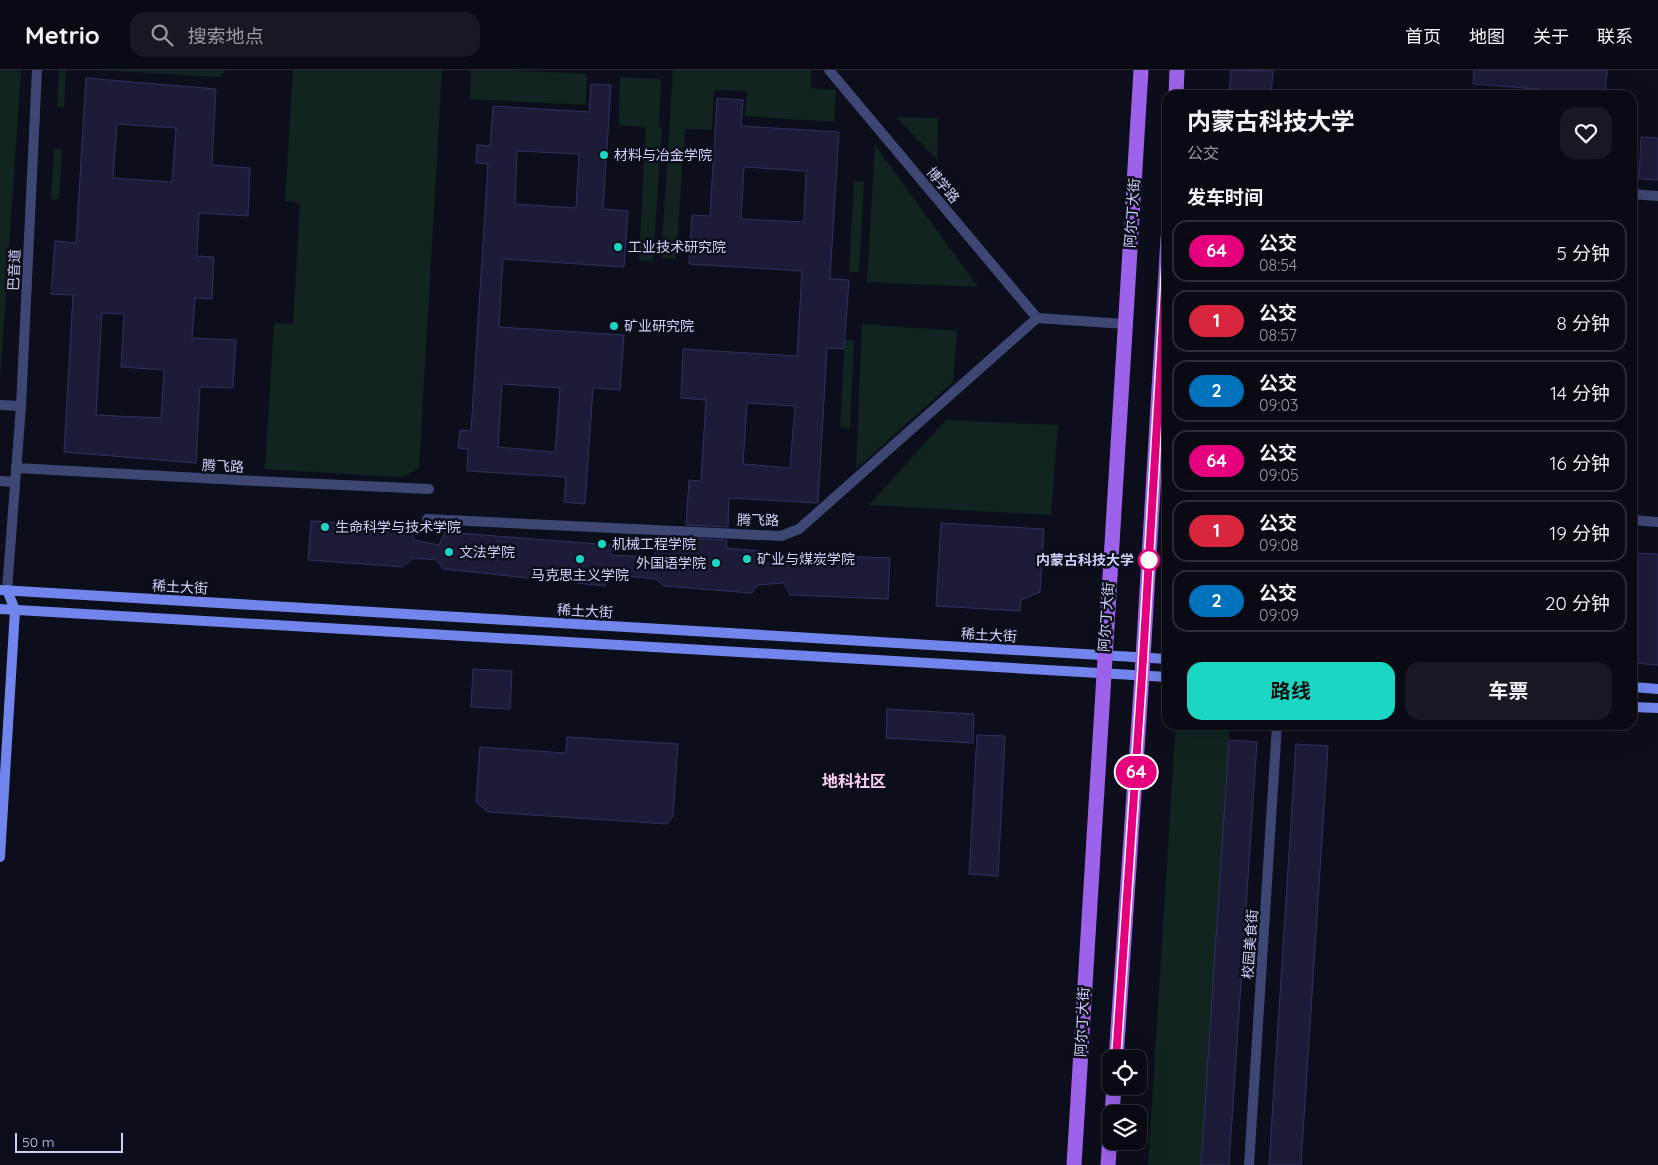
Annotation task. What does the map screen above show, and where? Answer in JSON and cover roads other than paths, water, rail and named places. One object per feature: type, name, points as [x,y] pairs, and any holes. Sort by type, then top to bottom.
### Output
[{"type":"main road","name":"阿尔丁大街","points":[[1074,1165],[1141,70]]},
{"type":"main road","points":[[1176,90],[1177,70]]},
{"type":"main road","points":[[1117,1050],[1162,372]]},
{"type":"main road","points":[[0,604],[4,590]]},
{"type":"main road","points":[[0,857],[15,610],[4,590]]},
{"type":"main road","name":"稀土大街","points":[[4,590],[1162,659]]},
{"type":"main road","points":[[0,610],[1162,677]]},
{"type":"main road","points":[[1637,687],[1658,689]]},
{"type":"main road","points":[[1637,707],[1658,708]]},
{"type":"main road","points":[[1108,1165],[1109,1150]]},
{"type":"street","name":"巴音道","points":[[4,590],[21,406],[37,70]]},
{"type":"street","name":"博学路","points":[[829,70],[1037,318]]},
{"type":"street","points":[[1637,194],[1658,196]]},
{"type":"street","points":[[1037,318],[1125,324]]},
{"type":"street","name":"腾飞路","points":[[427,519],[781,536],[799,529],[1037,318]]},
{"type":"street","points":[[0,405],[21,406]]},
{"type":"street","name":"腾飞路","points":[[16,468],[429,489]]},
{"type":"street","points":[[0,481],[15,482]]},
{"type":"street","points":[[1637,520],[1658,522]]},
{"type":"street","name":"校园美食街","points":[[1249,1165],[1277,730]]},
{"type":"place","name":"材料与冶金学院","points":[[604,155]]},
{"type":"place","name":"工业技术研究院","points":[[618,247]]},
{"type":"place","name":"矿业研究院","points":[[614,326]]},
{"type":"place","name":"生命科学与技术学院","points":[[325,527]]},
{"type":"place","name":"机械工程学院","points":[[602,544]]},
{"type":"place","name":"文法学院","points":[[449,552]]},
{"type":"place","name":"马克思主义学院","points":[[580,559]]},
{"type":"place","name":"矿业与煤炭学院","points":[[747,559]]},
{"type":"place","name":"内蒙古科技大学","points":[[1149,560]]},
{"type":"place","name":"外国语学院","points":[[716,563]]},
{"type":"district","name":"地科社区","points":[[854,781]]}]
